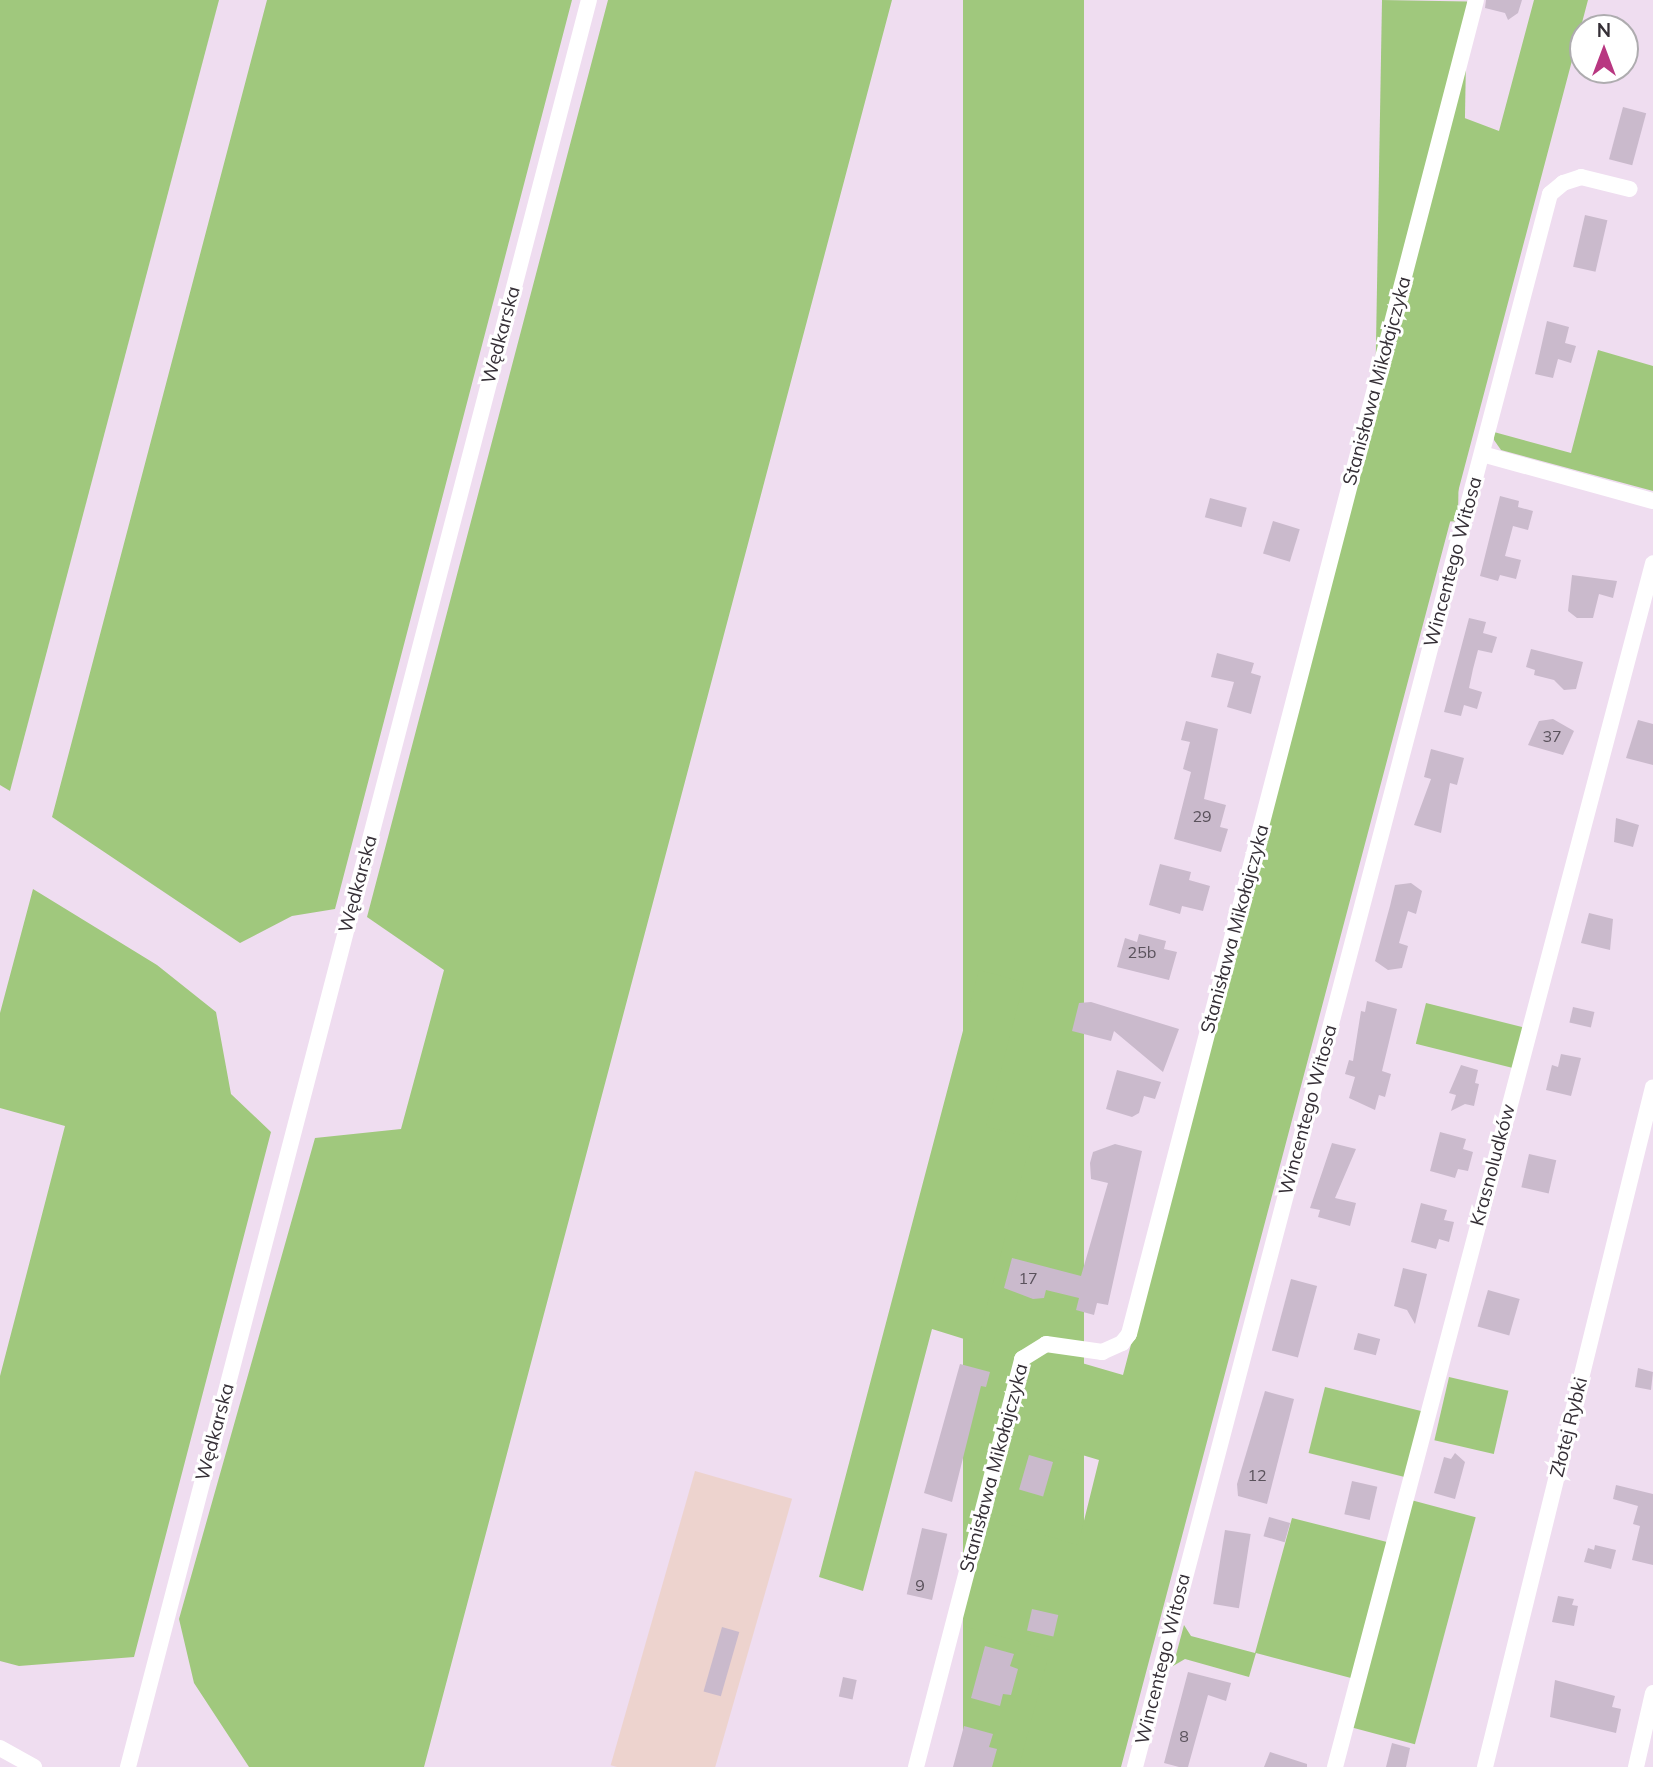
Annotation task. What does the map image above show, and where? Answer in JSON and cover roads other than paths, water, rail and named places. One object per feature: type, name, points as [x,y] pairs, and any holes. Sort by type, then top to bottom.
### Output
[{"type":"street","name":"Wędkarska","points":[[128,1767],[589,0]]},
{"type":"street","name":"Stanisława Mikołajczyka","points":[[916,1767],[1022,1359],[1046,1343],[1102,1352],[1122,1343],[1129,1334],[1476,0]]},
{"type":"street","name":"Wincentego Witosa","points":[[1135,1767],[1550,194],[1563,183],[1581,177],[1630,189]]},
{"type":"street","name":"Wincentego Witosa","points":[[1482,454],[1653,501]]},
{"type":"street","name":"Krasnoludków","points":[[1335,1767],[1653,563]]},
{"type":"street","name":"Złotej Rybki","points":[[1485,1767],[1653,1087]]},
{"type":"street","points":[[1636,1767],[1653,1693]]},
{"type":"street","points":[[0,1748],[34,1767]]}]
